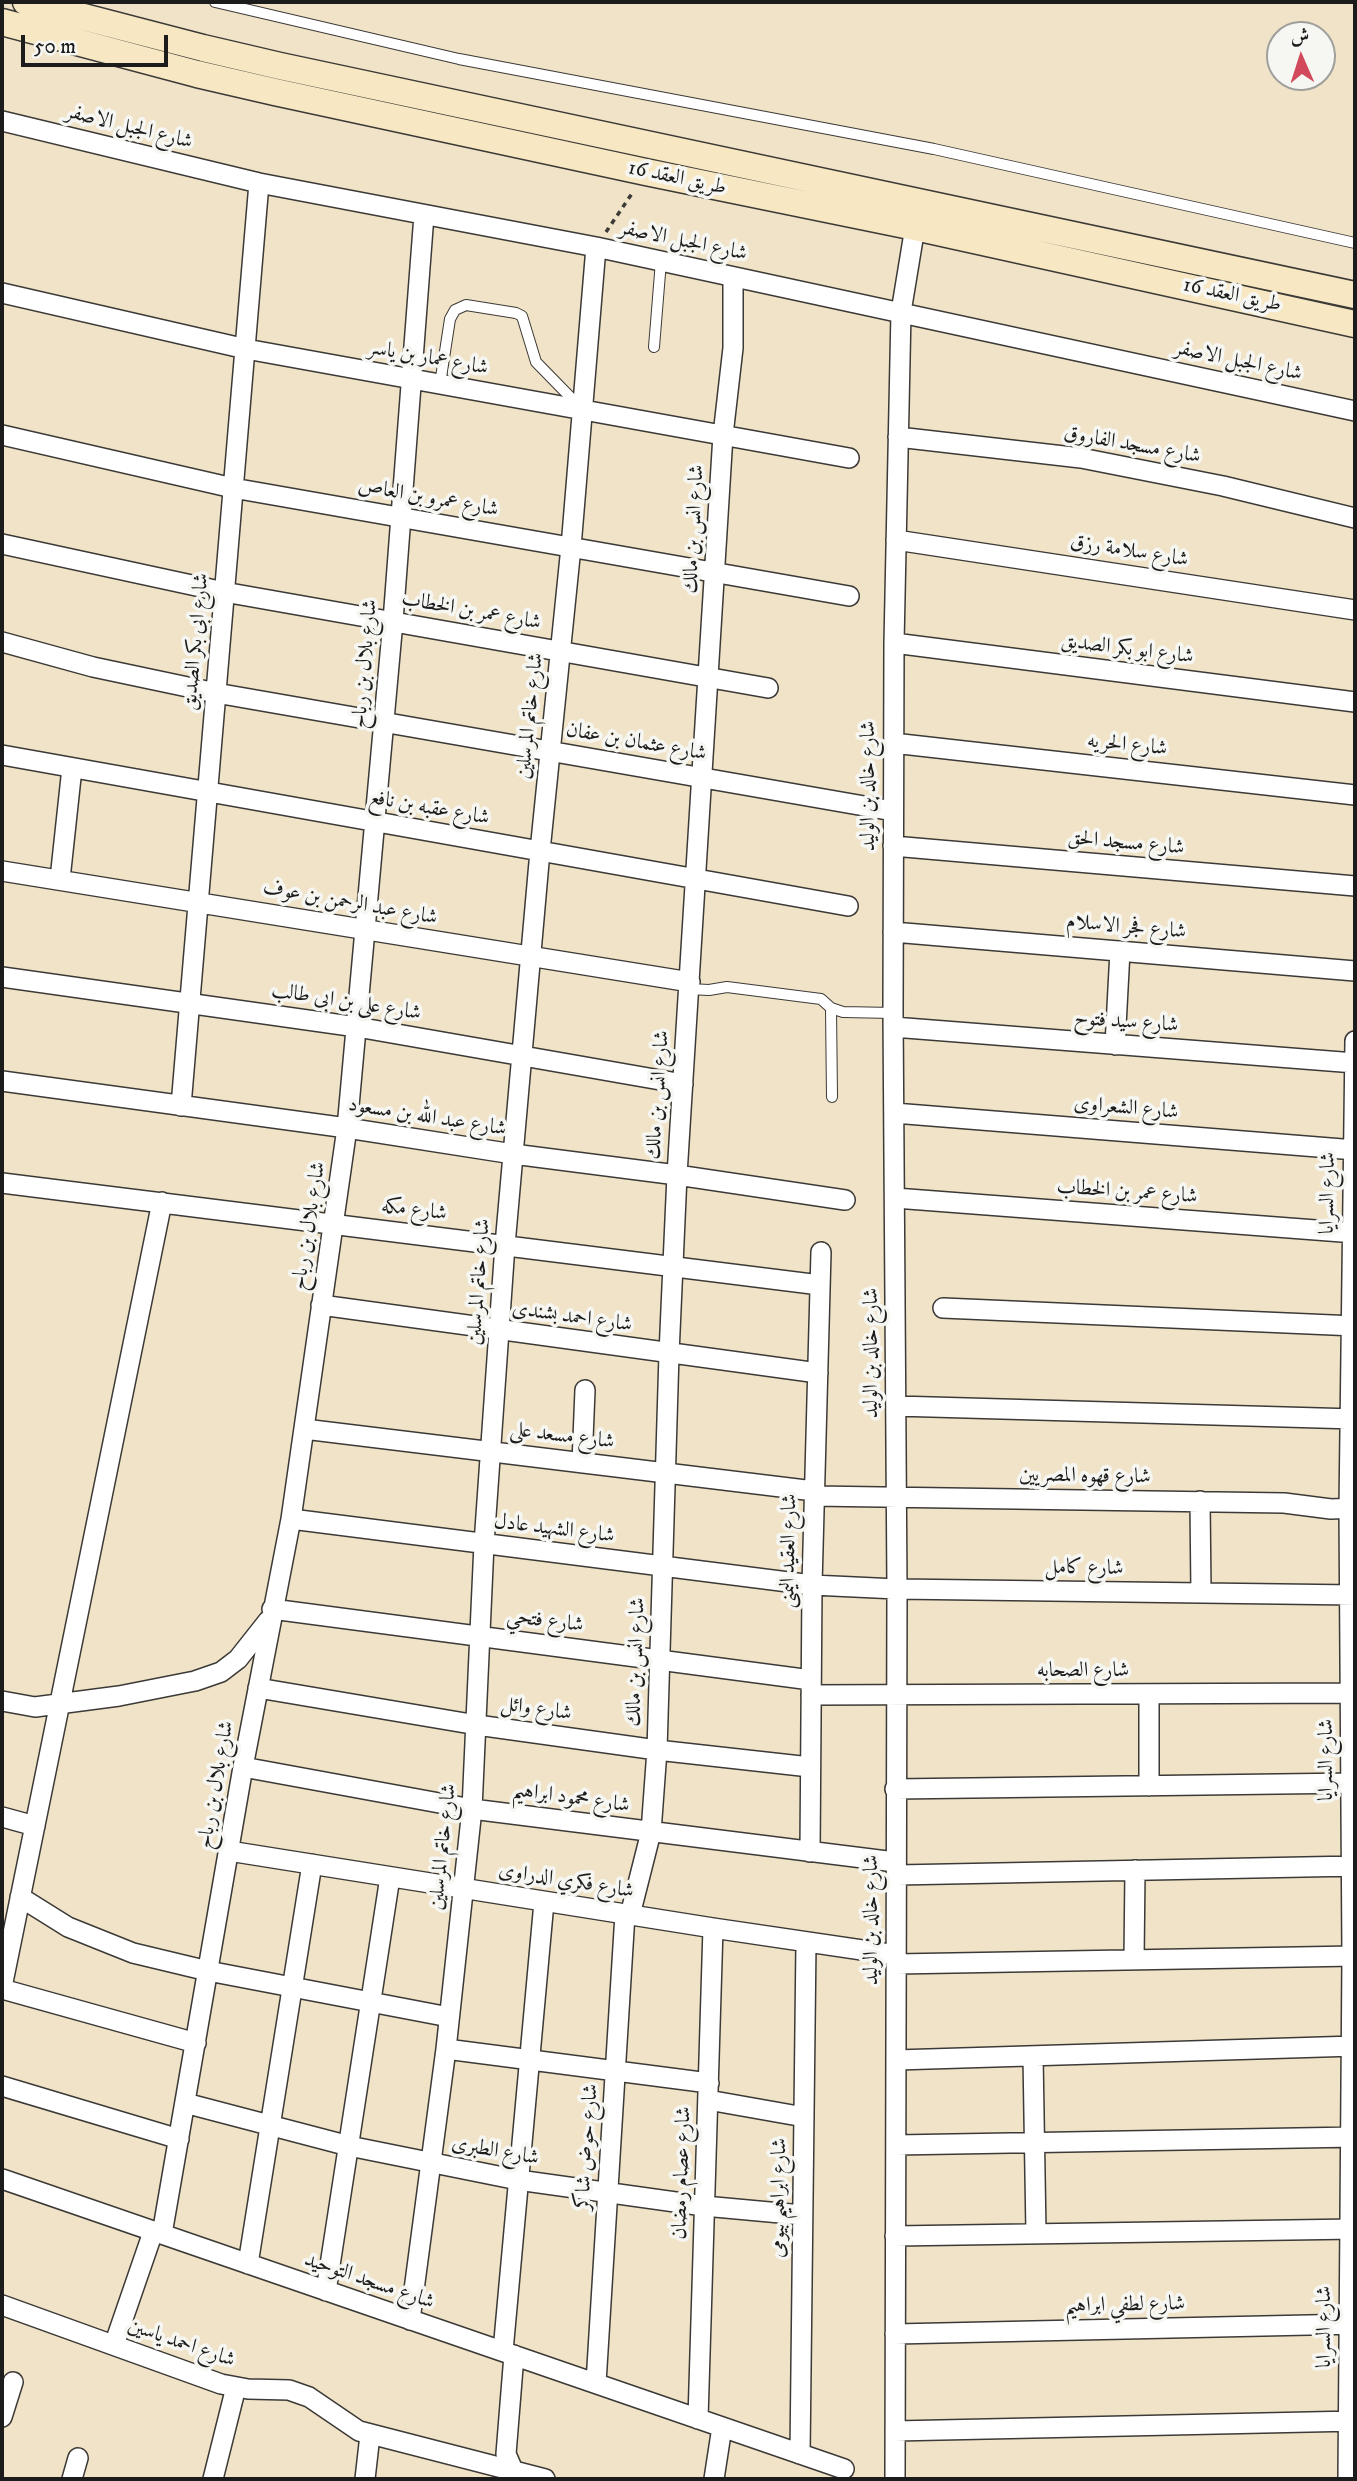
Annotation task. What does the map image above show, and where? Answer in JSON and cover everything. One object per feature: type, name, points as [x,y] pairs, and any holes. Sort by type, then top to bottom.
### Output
[{"type":"street","name":"طريق العقد 16","points":[[26,2],[280,66],[1355,295]]},
{"type":"street","name":"طريق العقد 16","points":[[2,22],[210,77],[1355,324]]},
{"type":"street","name":"شارع الجبل الاصفر","points":[[2,121],[259,183],[596,247],[1355,411]]},
{"type":"street","name":"شارع ابى بكر الصديق","points":[[181,1106],[259,183]]},
{"type":"street","name":"شارع بلال بن رباح","points":[[114,2345],[158,2233],[179,2139],[243,1767],[291,1519],[347,1128],[393,621],[424,215]]},
{"type":"street","name":"شارع خالد بن الوليد","points":[[895,2479],[897,1497],[893,743],[901,312],[915,227]]},
{"type":"street","name":"شارع خاتم المرسلين","points":[[410,2320],[446,2049],[472,1809],[484,1544],[505,1245],[540,851],[571,547],[596,247]]},
{"type":"street","name":"شارع انس بن مالك","points":[[628,1915],[651,1832],[657,1750],[677,1175],[723,435],[733,348],[733,276]]},
{"type":"street","name":"شارع عمار بن ياسر","points":[[2,293],[246,349],[849,458]]},
{"type":"street","name":"شارع عمرو بن العاص","points":[[2,435],[233,488],[849,596]]},
{"type":"street","name":"شارع مسجد الفاروق","points":[[898,437],[1082,458],[1223,486],[1355,519]]},
{"type":"street","name":"شارع سلامة رزق","points":[[896,540],[1355,610]]},
{"type":"street","name":"شارع عمر بن الخطاب","points":[[2,544],[224,592],[768,688]]},
{"type":"street","name":"شارع عثمان بن عفان","points":[[2,642],[93,667],[216,693],[893,811]]},
{"type":"street","name":"شارع ابو بكر الصديق","points":[[894,643],[1355,702]]},
{"type":"street","name":"شارع الحريه","points":[[893,743],[1355,795]]},
{"type":"street","name":"شارع عقبه بن نافع","points":[[2,755],[848,906]]},
{"type":"street","points":[[61,879],[72,768]]},
{"type":"street","name":"شارع مسجد الحق","points":[[893,846],[1355,886]]},
{"type":"street","name":"شارع عبد الرحمن بن عوف","points":[[2,871],[198,901],[689,986]]},
{"type":"street","name":"شارع فجر الاسلام","points":[[893,932],[1355,971]]},
{"type":"street","points":[[1115,1045],[1120,951]]},
{"type":"street","name":"شارع على بن ابى طالب","points":[[2,976],[357,1027],[683,1084]]},
{"type":"street","name":"شارع سيد فتوح","points":[[893,1020],[1115,1045],[1355,1063]]},
{"type":"street","name":"شارع السرايا","points":[[1348,2479],[1352,2421],[1355,1041]]},
{"type":"street","name":"شارع عبد الله بن مسعود","points":[[2,1081],[845,1200]]},
{"type":"street","name":"شارع الشعراوى","points":[[894,1114],[1354,1150]]},
{"type":"street","name":"شارع مكه","points":[[2,1183],[820,1286]]},
{"type":"street","name":"شارع عمر بن الخطاب","points":[[895,1198],[1353,1233]]},
{"type":"street","points":[[162,1202],[2,1988],[196,2043]]},
{"type":"street","name":"شارع العقيد اليمنى","points":[[810,1852],[812,1585],[821,1252]]},
{"type":"street","name":"شارع احمد بشندى","points":[[321,1306],[818,1373]]},
{"type":"street","points":[[943,1308],[1353,1326]]},
{"type":"street","points":[[582,1462],[585,1390]]},
{"type":"street","points":[[896,1406],[1353,1419]]},
{"type":"street","name":"شارع مسعد على","points":[[304,1429],[814,1493]]},
{"type":"street","name":"شارع قهوه المصريين","points":[[814,1493],[897,1497],[1302,1503],[1331,1509],[1352,1508]]},
{"type":"street","points":[[1200,1501],[1201,1593]]},
{"type":"street","name":"شارع الشهيد عادل","points":[[291,1519],[812,1585]]},
{"type":"street","name":"شارع كامل","points":[[812,1585],[897,1589],[1352,1595]]},
{"type":"street","points":[[2,1701],[35,1707],[119,1696],[195,1681],[221,1672],[238,1659],[272,1613]]},
{"type":"street","name":"شارع فتحي","points":[[272,1613],[481,1636],[660,1660],[811,1688]]},
{"type":"street","name":"شارع وائل","points":[[258,1688],[477,1725],[657,1750],[810,1767]]},
{"type":"street","name":"شارع الصحابه","points":[[811,1688],[897,1695],[1353,1693]]},
{"type":"street","points":[[1149,1694],[1149,1786]]},
{"type":"street","name":"شارع محمود ابراهيم","points":[[243,1767],[472,1809],[810,1852],[896,1868],[1135,1870],[1353,1866]]},
{"type":"street","points":[[895,1789],[1353,1783]]},
{"type":"street","points":[[2,1817],[34,1826]]},
{"type":"street","name":"شارع فكري الدراوى","points":[[229,1851],[806,1942],[896,1959]]},
{"type":"street","points":[[248,2264],[312,1864]]},
{"type":"street","points":[[1134,1960],[1135,1870]]},
{"type":"street","points":[[326,2291],[390,1877]]},
{"type":"street","points":[[20,1897],[68,1927],[133,1953],[208,1971],[449,2017]]},
{"type":"street","points":[[515,2475],[506,2454],[509,2353],[518,2180],[544,1902]]},
{"type":"street","name":"شارع حوض شاكر","points":[[596,2383],[615,2071],[628,1915]]},
{"type":"street","name":"شارع عصام رمضان","points":[[698,2419],[713,1928]]},
{"type":"street","name":"شارع ابراهيم بيومى","points":[[800,2454],[806,1942]]},
{"type":"street","points":[[896,1959],[1134,1960],[1354,1956]]},
{"type":"street","points":[[896,2060],[1353,2046]]},
{"type":"street","points":[[446,2049],[615,2071],[804,2117]]},
{"type":"street","points":[[1033,2056],[1036,2233]]},
{"type":"street","points":[[2,2086],[179,2139]]},
{"type":"street","name":"شارع الطبرى","points":[[186,2103],[349,2146],[518,2180],[704,2206],[802,2215]]},
{"type":"street","points":[[896,2145],[1353,2137]]},
{"type":"street","name":"شارع مسجد التوحيد","points":[[2,2179],[844,2469]]},
{"type":"street","points":[[895,2236],[1352,2229]]},
{"type":"street","name":"شارع احمد ياسين","points":[[2,2305],[236,2387],[289,2390],[309,2398],[359,2431],[370,2435],[515,2475],[545,2479]]},
{"type":"street","name":"شارع لطفي ابراهيم","points":[[895,2334],[1352,2324]]},
{"type":"street","points":[[2,2417],[13,2382]]},
{"type":"street","points":[[213,2479],[236,2387]]},
{"type":"street","points":[[895,2431],[1352,2421]]},
{"type":"street","points":[[714,2479],[722,2427]]},
{"type":"street","points":[[365,2479],[370,2435]]},
{"type":"street","points":[[72,2479],[78,2458]]},
{"type":"lane","points":[[215,2],[459,59],[934,149],[1355,243]]},
{"type":"lane","points":[[654,347],[661,261]]},
{"type":"lane","points":[[440,384],[449,323],[455,310],[466,305],[516,313],[524,319],[537,362],[582,410]]},
{"type":"lane","points":[[689,986],[704,991],[727,987],[821,999],[831,1009],[893,1020]]},
{"type":"lane","points":[[831,1009],[832,1097]]},
{"type":"path","points":[[596,247],[646,173]]}]
